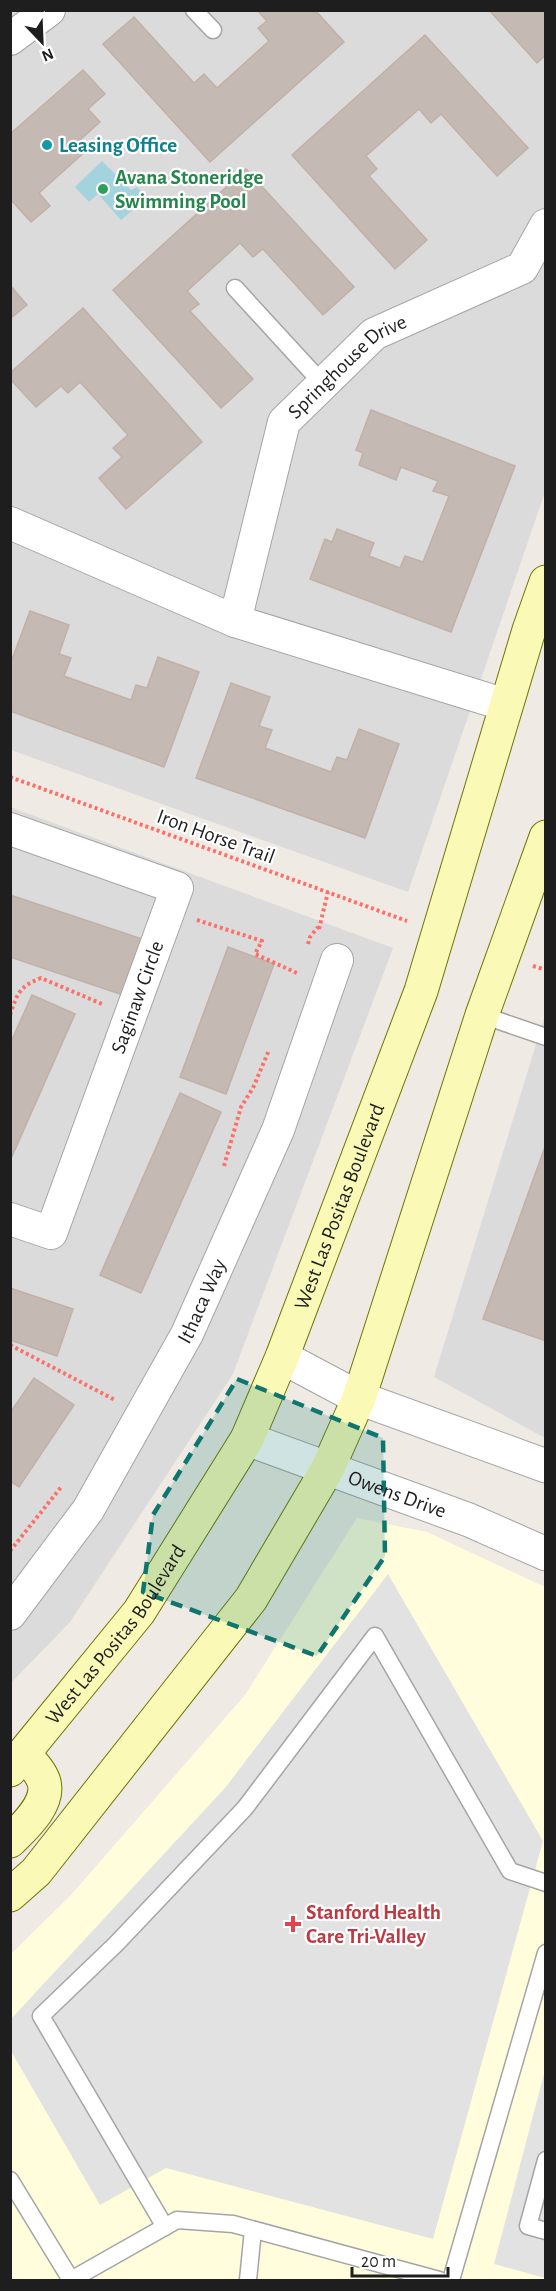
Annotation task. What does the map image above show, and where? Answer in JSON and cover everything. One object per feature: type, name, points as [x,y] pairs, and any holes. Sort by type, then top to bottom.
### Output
[{"type":"main road","name":"West Las Positas Boulevard","points":[[15,1757],[139,1612],[247,1439],[282,1357],[421,991],[506,705],[546,582]]},
{"type":"main road","points":[[10,1895],[36,1872],[251,1599],[328,1468],[359,1398],[482,1015],[544,847]]},
{"type":"main road","points":[[10,1841],[37,1810],[44,1794],[44,1780],[15,1757]]},
{"type":"street","points":[[10,39],[49,10]]},
{"type":"street","name":"Springhouse Drive","points":[[235,621],[284,422],[374,334],[522,268],[546,225]]},
{"type":"street","points":[[10,523],[235,621],[506,705]]},
{"type":"street","name":"Saginaw Circle","points":[[10,829],[177,888],[51,1233],[10,1219]]},
{"type":"street","name":"Ithaca Way","points":[[10,1614],[88,1510],[187,1334],[278,1130],[332,972]]},
{"type":"street","points":[[282,1357],[359,1398],[546,1466]]},
{"type":"street","name":"Owens Drive","points":[[247,1439],[469,1520],[546,1554]]},
{"type":"lane","points":[[194,10],[213,30]]},
{"type":"lane","points":[[235,288],[323,384]]},
{"type":"lane","points":[[482,1015],[546,1037]]},
{"type":"lane","points":[[165,2227],[41,2016],[116,1944],[245,1808],[375,1636],[510,1871],[546,1883]]},
{"type":"lane","points":[[451,2280],[546,1953]]},
{"type":"lane","points":[[546,2160],[528,2226],[546,2231]]},
{"type":"lane","points":[[10,2180],[71,2280],[177,2220],[233,2224],[439,2280]]},
{"type":"lane","points":[[248,2280],[253,2230]]},
{"type":"path","name":"Iron Horse Trail","points":[[10,777],[411,923]]},
{"type":"path","points":[[307,948],[310,937],[318,927],[328,892]]},
{"type":"path","points":[[168,911],[262,941],[255,954],[294,972],[332,972],[318,927]]},
{"type":"path","points":[[10,1015],[18,991],[41,978],[130,1016]]},
{"type":"path","points":[[223,1170],[241,1107],[253,1088],[270,1048]]},
{"type":"path","points":[[10,1345],[117,1400]]},
{"type":"path","points":[[113,1406],[120,1395]]},
{"type":"path","points":[[10,1551],[64,1482]]},
{"type":"highlighted area","points":[[237,1379],[383,1438],[385,1556],[317,1656],[143,1592],[153,1515]]},
{"type":"shaded area","points":[[11,11],[545,11],[545,492],[408,892],[11,750]]},
{"type":"shaded area","points":[[10,807],[393,948],[233,1374],[70,1622],[11,1683]]},
{"type":"shaded area","points":[[545,1015],[545,1438],[434,1377]]},
{"type":"shaded area","name":"Stanford Health Care Tri-Valley","points":[[357,1518],[427,1532],[545,1587],[545,2280],[11,2280],[11,1954],[71,1895],[245,1695]]},
{"type":"shaded area","name":"Stanford Health Care Tri-Valley","points":[[388,1574],[543,1841],[433,2239],[166,2168],[100,2205],[11,2051],[10,2020],[225,1788]]},
{"type":"shaded area","points":[[545,2070],[545,2278],[494,2264]]},
{"type":"water","name":"Avana Stoneridge Swimming Pool","points":[[102,161],[131,190],[137,187],[147,198],[121,220],[98,194],[89,202],[75,187]]},
{"type":"building","points":[[257,10],[315,10],[344,42],[210,162],[103,44],[134,17],[194,83],[204,74],[217,88],[269,41],[258,28],[267,21]]},
{"type":"building","points":[[489,10],[546,10],[546,55],[537,63]]},
{"type":"building","points":[[425,35],[528,148],[497,176],[441,114],[431,123],[419,109],[366,156],[377,169],[369,176],[427,240],[395,269],[292,155]]},
{"type":"building","name":"Leasing Office","points":[[83,70],[105,94],[88,109],[100,122],[79,141],[87,150],[39,193],[50,206],[31,222],[10,199],[10,134]]},
{"type":"building","points":[[246,169],[354,287],[323,315],[263,249],[253,257],[240,243],[187,291],[199,304],[190,311],[253,379],[221,408],[113,290]]},
{"type":"building","points":[[10,285],[27,305],[10,319]]},
{"type":"building","points":[[83,308],[202,442],[126,509],[99,478],[122,457],[113,448],[128,435],[80,382],[68,393],[61,386],[36,407],[10,379],[10,373]]},
{"type":"building","points":[[371,410],[515,466],[451,632],[310,579],[325,539],[332,542],[337,529],[374,543],[369,556],[400,568],[405,556],[423,562],[449,496],[433,491],[438,481],[401,467],[396,480],[359,465],[363,453],[356,450]]},
{"type":"building","points":[[30,611],[69,625],[59,654],[71,658],[64,676],[131,700],[136,685],[147,688],[158,657],[199,672],[164,767],[10,711],[10,665]]},
{"type":"building","points":[[231,683],[270,697],[259,726],[272,730],[265,748],[331,772],[337,757],[347,760],[359,729],[399,744],[365,838],[196,778]]},
{"type":"building","points":[[10,895],[142,939],[123,995],[10,957]]},
{"type":"building","points":[[228,947],[274,964],[226,1094],[180,1077]]},
{"type":"building","points":[[32,995],[75,1014],[10,1161],[10,1044]]},
{"type":"building","points":[[180,1093],[221,1112],[141,1293],[100,1275]]},
{"type":"building","points":[[546,1144],[546,1341],[483,1319]]},
{"type":"building","points":[[10,1288],[73,1309],[57,1356],[10,1340]]},
{"type":"building","points":[[34,1378],[74,1405],[19,1487],[10,1481],[10,1413]]},
{"type":"place","name":"Leasing Office","points":[[47,145]]},
{"type":"place","name":"Avana Stoneridge Swimming Pool","points":[[103,189]]},
{"type":"place","name":"Stanford Health Care Tri-Valley","points":[[293,1924]]}]
